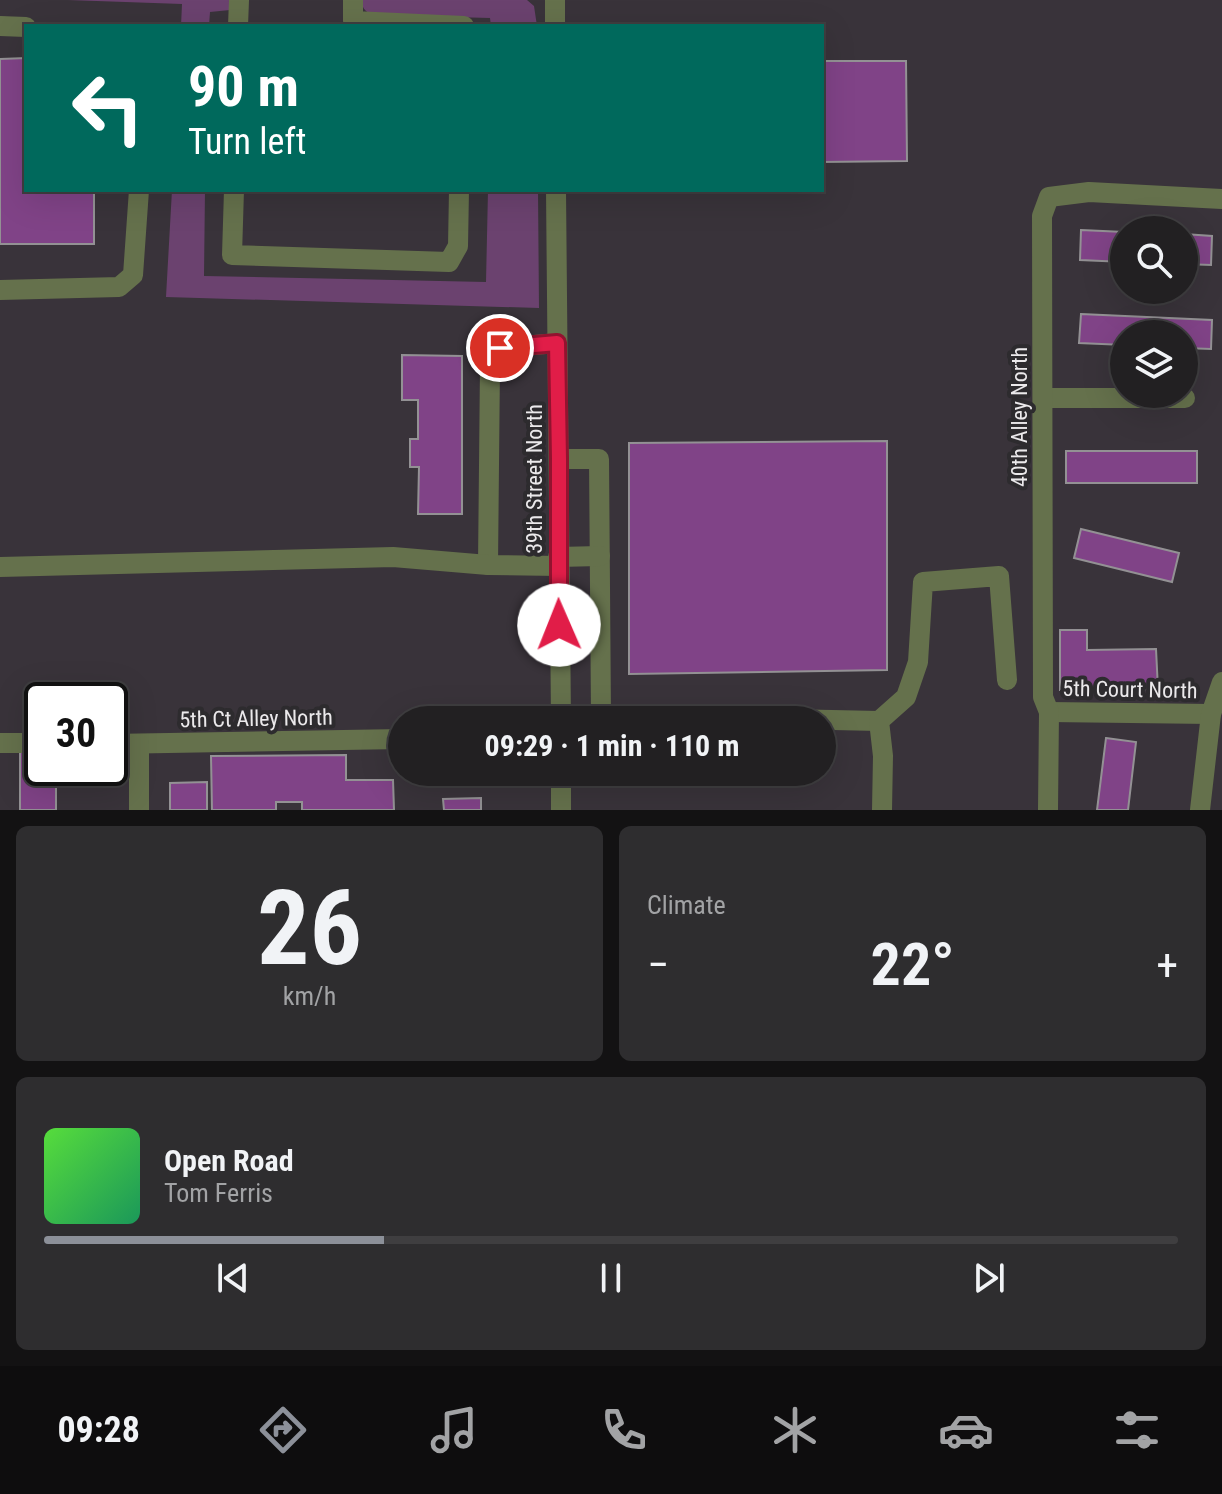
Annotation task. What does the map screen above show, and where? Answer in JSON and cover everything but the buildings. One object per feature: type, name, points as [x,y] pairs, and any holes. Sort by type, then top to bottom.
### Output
[{"type":"street","points":[[238,24],[239,0]]},
{"type":"street","points":[[353,0],[353,21],[420,24]]},
{"type":"street","points":[[555,0],[555,24]]},
{"type":"street","points":[[0,26],[24,27]]},
{"type":"street","points":[[0,290],[119,287],[133,275],[139,192]]},
{"type":"street","points":[[234,192],[232,255],[449,262],[458,246],[459,192]]},
{"type":"street","name":"39th Street North","points":[[556,192],[561,706]]},
{"type":"street","name":"40th Alley North","points":[[1048,810],[1049,712],[1043,697],[1042,216],[1049,197],[1089,192],[1222,199]]},
{"type":"street","points":[[488,565],[490,365],[500,348],[557,343]]},
{"type":"street","points":[[1043,398],[1110,398]]},
{"type":"street","points":[[559,459],[599,459],[601,706]]},
{"type":"street","points":[[0,567],[393,557],[488,565],[558,562],[600,556]]},
{"type":"street","points":[[836,720],[879,721],[906,697],[918,662],[923,582],[999,576],[1007,680]]},
{"type":"street","points":[[1200,810],[1211,714],[1222,682]]},
{"type":"street","name":"5th Court North","points":[[1049,712],[1211,714]]},
{"type":"street","points":[[879,721],[883,756],[882,810]]},
{"type":"street","name":"5th Ct Alley North","points":[[128,744],[388,739]]},
{"type":"street","points":[[0,743],[24,743]]},
{"type":"street","points":[[139,744],[139,810]]},
{"type":"street","points":[[561,786],[561,810]]},
{"type":"shaded area","points":[[0,0],[1222,0],[1222,810],[0,810]]},
{"type":"shaded area","points":[[68,0],[234,0],[230,10],[210,12],[209,24],[181,24],[182,4]]},
{"type":"shaded area","points":[[361,0],[527,0],[534,6],[537,24],[491,24],[490,18],[376,15],[370,14],[362,6]]},
{"type":"shaded area","points":[[172,192],[205,192],[204,276],[486,282],[488,192],[538,192],[539,308],[166,297]]},
{"type":"route","points":[[500,348],[557,343],[559,625]]}]
